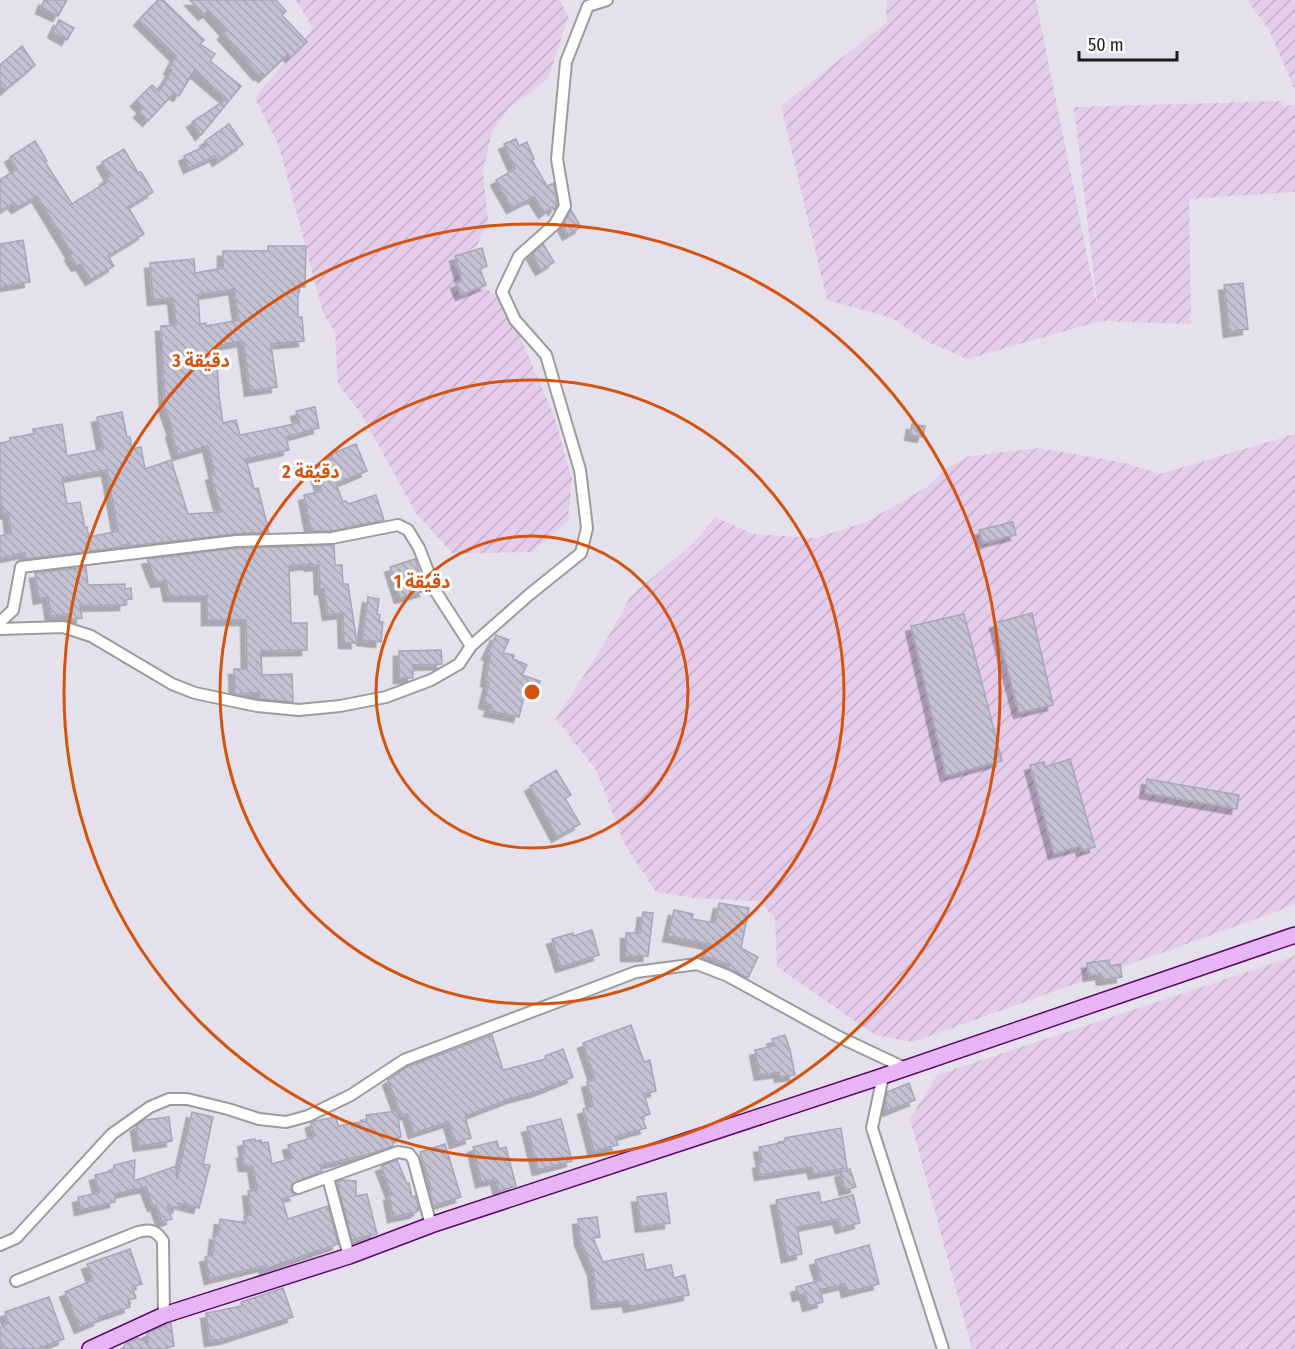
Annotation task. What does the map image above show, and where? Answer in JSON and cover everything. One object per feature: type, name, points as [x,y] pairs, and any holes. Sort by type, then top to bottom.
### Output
[{"type":"main road","points":[[90,1349],[164,1316],[349,1256],[431,1226],[883,1076],[1295,935]]},
{"type":"street","points":[[0,629],[63,627],[91,636],[172,684],[195,693],[257,706],[299,710],[340,706],[386,697],[431,680],[459,664],[471,646],[581,553],[587,528],[580,470],[546,355],[515,320],[502,292],[519,256],[555,224],[565,206],[557,159],[566,62],[588,6],[607,0]]},
{"type":"street","points":[[0,622],[13,610],[21,567],[236,541],[332,538],[398,525],[408,530],[419,548],[436,592],[471,646]]},
{"type":"street","points":[[0,1245],[15,1239],[112,1134],[150,1107],[168,1099],[187,1099],[259,1119],[286,1122],[308,1116],[351,1095],[404,1060],[636,972],[697,964],[728,976],[837,1036],[905,1068]]},
{"type":"street","points":[[883,1076],[872,1128],[943,1349]]},
{"type":"street","points":[[298,1188],[398,1152],[409,1154],[413,1159],[431,1226]]},
{"type":"street","points":[[328,1178],[349,1256]]},
{"type":"street","points":[[16,1281],[150,1229],[158,1233],[163,1241],[164,1316]]},
{"type":"shaded area","points":[[296,0],[560,0],[568,17],[548,79],[510,107],[492,131],[483,171],[488,221],[477,245],[449,264],[498,297],[521,339],[554,416],[572,479],[568,521],[532,552],[453,554],[416,513],[361,414],[338,384],[335,332],[323,313],[279,146],[255,98],[313,28]]},
{"type":"shaded area","points":[[886,0],[1036,0],[1098,310],[1074,107],[1283,101],[1283,106],[1295,105],[1295,192],[1189,199],[1191,324],[1101,321],[967,359],[926,341],[892,318],[827,300],[781,106],[887,22]]},
{"type":"shaded area","points":[[1247,0],[1295,0],[1295,90],[1269,30]]},
{"type":"shaded area","points":[[1295,434],[1295,904],[1278,911],[913,1042],[875,1035],[777,967],[775,918],[758,901],[695,898],[656,892],[624,843],[596,770],[556,719],[607,639],[631,596],[694,542],[715,517],[753,534],[815,538],[864,523],[927,487],[946,469],[969,456],[1039,448],[1125,463],[1160,474]]},
{"type":"shaded area","points":[[1295,956],[1295,1349],[972,1349],[910,1119],[937,1075]]},
{"type":"building","points":[[44,0],[67,0],[58,16],[41,8]]},
{"type":"building","points":[[158,0],[163,0],[204,40],[200,44],[215,54],[210,61],[241,86],[201,135],[192,122],[227,99],[194,71],[179,96],[174,93],[148,121],[139,112],[143,108],[136,101],[152,85],[159,91],[172,70],[169,69],[176,56],[139,20]]},
{"type":"building","points":[[190,0],[276,0],[286,11],[282,15],[307,42],[291,57],[288,54],[264,77],[259,75],[223,34],[226,31],[208,11],[204,15]]},
{"type":"building","points":[[59,20],[74,28],[67,40],[53,32]]},
{"type":"building","points":[[22,46],[35,65],[5,90],[0,85],[0,65]]},
{"type":"building","points":[[229,124],[243,144],[218,161],[215,156],[189,168],[184,156],[208,145],[205,141]]},
{"type":"building","points":[[516,139],[519,146],[527,142],[534,159],[532,160],[547,186],[554,183],[557,205],[554,210],[552,207],[544,213],[534,197],[512,208],[496,180],[515,169],[504,144]]},
{"type":"building","points":[[35,141],[47,161],[45,162],[72,204],[107,182],[105,179],[110,176],[102,162],[124,149],[138,173],[141,172],[153,192],[128,207],[144,234],[108,256],[114,266],[91,280],[81,264],[77,266],[37,196],[17,208],[13,203],[0,212],[0,180],[17,169],[10,157]]},
{"type":"building","points":[[571,210],[581,227],[568,235],[563,225]]},
{"type":"building","points":[[23,240],[30,282],[0,287],[0,244]]},
{"type":"building","points":[[543,244],[554,262],[541,270],[532,254]]},
{"type":"building","points":[[268,246],[306,246],[305,287],[298,287],[298,317],[302,317],[304,341],[271,344],[277,387],[250,391],[243,341],[216,346],[223,423],[236,420],[240,435],[299,423],[296,411],[315,407],[319,428],[286,437],[289,450],[246,459],[254,489],[258,488],[269,532],[130,546],[129,544],[108,549],[25,559],[25,553],[0,558],[0,536],[11,533],[8,513],[3,514],[0,492],[0,443],[10,441],[10,438],[34,434],[33,429],[62,424],[67,456],[103,449],[97,417],[122,412],[127,437],[130,437],[132,449],[141,447],[145,469],[171,460],[188,514],[221,512],[211,475],[215,474],[208,446],[178,455],[171,432],[173,431],[165,408],[161,326],[176,325],[173,298],[153,300],[150,263],[194,259],[195,273],[223,268],[223,251],[268,251]],"holes":[[[234,289],[239,320],[206,326],[206,323],[200,324],[198,295]],[[107,470],[118,531],[89,537],[80,502],[67,504],[62,478]]]},
{"type":"building","points":[[482,248],[487,266],[480,269],[486,285],[461,295],[456,283],[462,281],[455,256]]},
{"type":"building","points":[[1243,283],[1248,329],[1229,332],[1224,285]]},
{"type":"building","points":[[912,424],[925,426],[923,437],[910,435]]},
{"type":"building","points":[[356,444],[367,471],[336,484],[343,502],[346,501],[348,504],[376,495],[384,520],[331,531],[311,531],[304,495],[322,491],[313,466],[333,459],[331,454]]},
{"type":"building","points":[[1013,522],[1016,535],[983,543],[979,530]]},
{"type":"building","points":[[334,545],[335,565],[342,565],[343,584],[348,584],[357,643],[344,643],[343,613],[328,615],[324,589],[320,589],[319,565],[289,566],[291,623],[307,623],[307,650],[261,651],[262,675],[292,674],[293,702],[260,699],[259,693],[235,694],[234,669],[247,669],[246,620],[207,620],[207,596],[169,596],[166,581],[156,582],[147,559],[237,548]]},
{"type":"building","points":[[415,559],[425,591],[400,598],[390,567]]},
{"type":"building","points":[[86,567],[88,585],[125,584],[125,589],[131,588],[132,599],[125,600],[125,605],[80,606],[82,618],[71,620],[70,614],[51,616],[48,597],[39,599],[35,573]]},
{"type":"building","points":[[368,597],[379,599],[377,614],[380,615],[379,621],[383,622],[381,642],[362,640]]},
{"type":"building","points":[[1032,613],[1053,705],[1019,713],[995,623]]},
{"type":"building","points":[[964,614],[1002,761],[946,776],[911,626]]},
{"type":"building","points":[[496,635],[509,640],[503,653],[514,655],[513,659],[527,665],[522,675],[540,681],[536,695],[525,692],[519,717],[489,711],[491,705],[484,703],[489,682],[486,681],[490,655],[487,654]]},
{"type":"building","points":[[441,650],[442,664],[413,665],[413,678],[399,678],[399,651]]},
{"type":"building","points":[[1070,759],[1095,847],[1082,851],[1081,846],[1054,854],[1030,765],[1044,762],[1045,767]]},
{"type":"building","points":[[556,770],[571,795],[565,798],[580,824],[557,837],[530,786]]},
{"type":"building","points":[[1147,779],[1239,795],[1237,809],[1145,793]]},
{"type":"building","points":[[719,903],[749,908],[741,948],[758,957],[748,978],[728,968],[730,965],[705,956],[710,944],[668,936],[674,910],[693,914],[692,919],[715,923]]},
{"type":"building","points":[[643,912],[653,913],[648,956],[626,956],[626,933],[640,933]]},
{"type":"building","points":[[592,930],[599,955],[561,967],[552,939]]},
{"type":"building","points":[[1109,960],[1110,966],[1120,964],[1122,977],[1102,980],[1101,974],[1089,976],[1087,963]]},
{"type":"building","points":[[631,1025],[644,1062],[650,1060],[656,1091],[644,1094],[650,1114],[642,1117],[646,1128],[615,1137],[618,1145],[594,1151],[583,1109],[593,1106],[587,1082],[595,1080],[583,1043]]},
{"type":"building","points":[[492,1035],[503,1070],[546,1059],[545,1056],[563,1049],[573,1077],[465,1116],[471,1138],[455,1143],[449,1122],[414,1133],[408,1114],[401,1115],[388,1080],[407,1067]]},
{"type":"building","points":[[785,1035],[795,1075],[780,1077],[779,1072],[760,1075],[755,1050],[774,1046],[772,1039]]},
{"type":"building","points":[[909,1083],[915,1100],[888,1111],[885,1103],[887,1092]]},
{"type":"building","points":[[397,1111],[401,1137],[392,1140],[393,1146],[367,1155],[320,1165],[322,1171],[292,1184],[291,1190],[296,1195],[282,1199],[288,1219],[328,1206],[338,1244],[265,1269],[264,1266],[210,1279],[205,1257],[213,1255],[215,1234],[218,1235],[220,1219],[246,1223],[244,1217],[251,1215],[248,1191],[257,1190],[253,1166],[244,1166],[243,1141],[255,1139],[255,1141],[261,1140],[262,1143],[268,1142],[272,1164],[292,1158],[288,1145],[314,1137],[311,1123],[315,1121],[336,1117],[338,1126],[367,1121],[366,1115]]},
{"type":"building","points":[[192,1112],[213,1117],[203,1164],[210,1165],[199,1208],[179,1203],[178,1208],[167,1206],[172,1219],[162,1222],[146,1187],[115,1194],[115,1202],[80,1210],[78,1197],[99,1193],[95,1175],[113,1171],[114,1165],[135,1160],[134,1181],[176,1166],[177,1179]]},
{"type":"building","points":[[169,1117],[172,1141],[139,1146],[136,1126],[144,1120]]},
{"type":"building","points":[[561,1119],[572,1161],[538,1170],[527,1127]]},
{"type":"building","points":[[841,1128],[847,1168],[814,1174],[812,1167],[760,1175],[758,1163],[762,1162],[759,1147],[780,1143],[785,1141],[785,1138]]},
{"type":"building","points":[[497,1141],[499,1149],[506,1147],[516,1186],[499,1191],[496,1179],[481,1182],[473,1147]]},
{"type":"building","points":[[445,1144],[461,1197],[433,1206],[430,1191],[432,1190],[420,1152]]},
{"type":"building","points":[[397,1160],[407,1184],[409,1183],[412,1197],[415,1196],[419,1210],[393,1217],[389,1195],[392,1195],[381,1166]]},
{"type":"building","points":[[850,1169],[856,1187],[845,1190],[840,1172]]},
{"type":"building","points":[[356,1181],[356,1196],[367,1194],[377,1234],[352,1240],[337,1182]]},
{"type":"building","points":[[819,1192],[821,1203],[853,1195],[860,1223],[841,1228],[838,1219],[797,1227],[802,1254],[787,1257],[776,1200]]},
{"type":"building","points":[[666,1193],[670,1223],[641,1227],[637,1197]]},
{"type":"building","points":[[597,1217],[600,1237],[593,1238],[603,1262],[643,1254],[646,1270],[671,1265],[674,1278],[685,1275],[689,1295],[629,1307],[628,1301],[597,1304],[593,1270],[580,1240],[578,1219]]},
{"type":"building","points":[[869,1245],[879,1284],[847,1292],[845,1284],[820,1290],[823,1302],[808,1306],[805,1294],[798,1296],[796,1287],[821,1280],[815,1260]]},
{"type":"building","points":[[130,1249],[142,1284],[132,1287],[136,1298],[128,1300],[130,1307],[98,1318],[99,1320],[80,1328],[65,1292],[93,1280],[87,1264]]},
{"type":"building","points":[[283,1288],[293,1317],[225,1339],[210,1341],[206,1313],[242,1306],[241,1302]]},
{"type":"building","points":[[49,1297],[64,1339],[37,1349],[4,1349],[0,1340],[0,1327],[8,1323],[5,1312]]},
{"type":"building","points":[[171,1323],[174,1346],[163,1349],[123,1349],[125,1344],[137,1338],[148,1342],[147,1333]]}]
